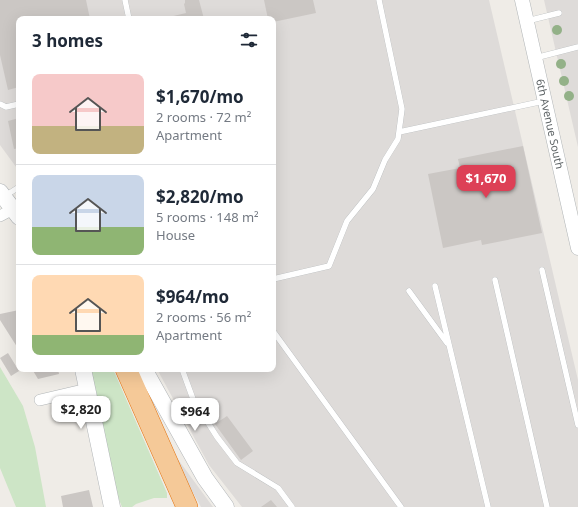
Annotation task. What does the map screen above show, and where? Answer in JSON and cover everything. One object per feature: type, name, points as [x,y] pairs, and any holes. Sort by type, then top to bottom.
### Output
[{"type":"highway","points":[[127,372],[187,507]]},
{"type":"main road","points":[[84,372],[112,507]]},
{"type":"main road","points":[[146,372],[205,478],[226,507]]},
{"type":"street","name":"6th Avenue South","points":[[522,0],[545,101],[575,216],[578,248]]},
{"type":"street","points":[[40,400],[87,389]]},
{"type":"lane","points":[[125,0],[128,16]]},
{"type":"lane","points":[[276,278],[329,266],[347,221],[373,189],[385,160],[398,139],[402,109],[379,0]]},
{"type":"lane","points":[[527,21],[560,14]]},
{"type":"lane","points":[[535,58],[578,47]]},
{"type":"lane","points":[[399,132],[545,101]]},
{"type":"lane","points":[[0,104],[6,107],[16,105]]},
{"type":"lane","points":[[7,206],[16,192]]},
{"type":"lane","points":[[542,270],[578,425]]},
{"type":"lane","points":[[495,280],[547,507]]},
{"type":"lane","points":[[435,286],[488,507]]},
{"type":"lane","points":[[409,291],[449,344]]},
{"type":"lane","points":[[276,335],[401,507]]},
{"type":"lane","points":[[183,372],[193,399],[217,437],[237,463],[278,488],[292,507]]},
{"type":"shaded area","points":[[0,0],[489,0],[578,380],[578,507],[242,507],[209,465],[159,372],[276,372],[276,16],[16,16],[16,167],[0,145]]},
{"type":"shaded area","points":[[544,0],[578,0],[578,147]]},
{"type":"shaded area","points":[[177,458],[213,507],[201,507],[174,459]]},
{"type":"green space","points":[[0,367],[23,406],[35,447],[46,507],[16,507],[0,468]]},
{"type":"green space","points":[[92,372],[114,372],[167,493],[167,498],[154,498],[136,504],[132,507],[122,507],[118,497]]},
{"type":"building","points":[[0,0],[86,0],[89,16],[16,16],[16,88],[8,90],[0,55]]},
{"type":"building","points":[[185,0],[199,0],[203,16],[174,16],[186,13]]},
{"type":"building","points":[[264,0],[313,0],[316,13],[276,21],[276,16],[267,16]]},
{"type":"building","points":[[16,119],[16,149],[14,149],[8,121]]},
{"type":"building","points":[[523,146],[542,233],[482,245],[481,240],[443,248],[428,174],[460,168],[458,159]]},
{"type":"building","points":[[16,311],[16,345],[0,320],[0,314]]},
{"type":"building","points":[[8,353],[16,366],[16,372],[17,372],[11,376],[0,358]]},
{"type":"building","points":[[34,372],[59,372],[59,374],[38,379]]},
{"type":"building","points":[[227,416],[253,451],[241,460],[215,424]]},
{"type":"building","points":[[89,490],[93,507],[63,507],[61,496]]},
{"type":"building","points":[[271,500],[277,507],[261,507]]}]
